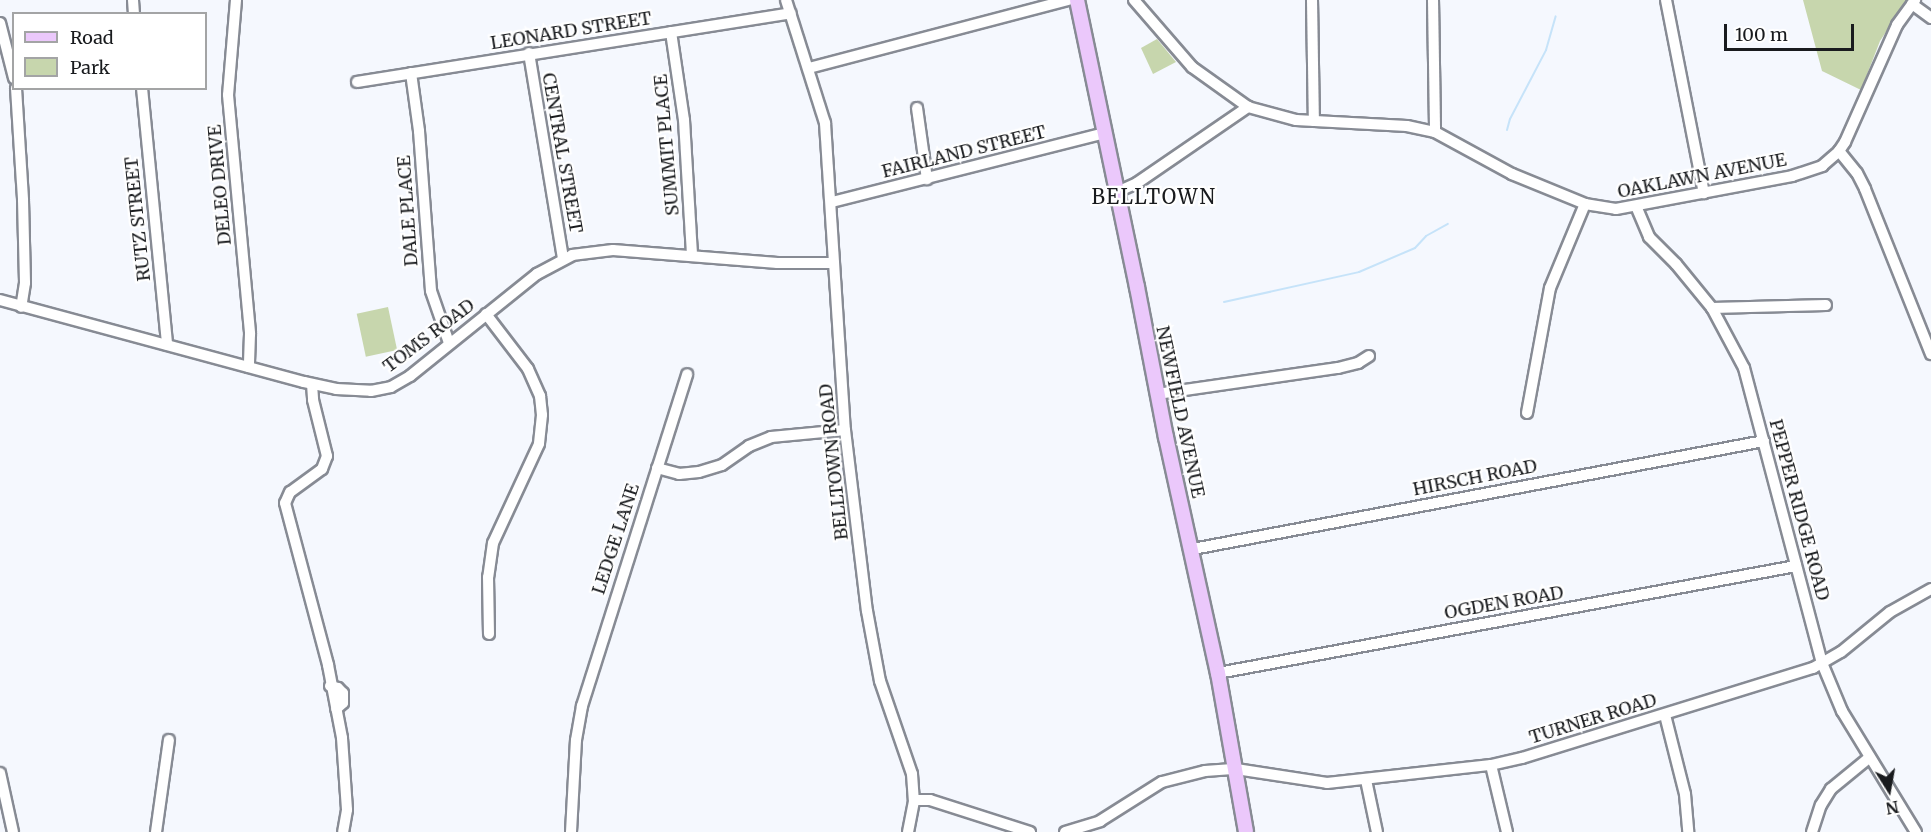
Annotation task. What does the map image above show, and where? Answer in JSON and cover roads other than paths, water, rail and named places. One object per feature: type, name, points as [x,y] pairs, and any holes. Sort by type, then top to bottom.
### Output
[{"type":"main road","name":"NEWFIELD AVENUE","points":[[1077,0],[1157,394],[1193,549],[1246,832]]},
{"type":"street","name":"DELEO DRIVE","points":[[236,0],[228,95],[250,334],[249,367]]},
{"type":"street","name":"BELLTOWN ROAD","points":[[786,0],[810,68],[825,123],[832,202],[845,430],[873,648],[880,681],[912,774],[914,800],[908,832]]},
{"type":"street","points":[[810,68],[1068,0]]},
{"type":"street","name":"OAKLAWN AVENUE","points":[[1134,0],[1192,67],[1222,91],[1248,107],[1278,117],[1407,126],[1435,132],[1499,167],[1585,204],[1609,209],[1636,207],[1805,173],[1822,166],[1839,151],[1852,129],[1897,25],[1913,2]]},
{"type":"street","points":[[1312,0],[1314,121]]},
{"type":"street","points":[[1433,0],[1435,132]]},
{"type":"street","points":[[1666,0],[1704,193]]},
{"type":"street","points":[[1913,2],[1931,18]]},
{"type":"street","name":"LEONARD STREET","points":[[357,81],[791,13]]},
{"type":"street","points":[[0,24],[12,70]]},
{"type":"street","name":"SUMMIT PLACE","points":[[671,32],[684,120],[692,256]]},
{"type":"street","name":"CENTRAL STREET","points":[[529,53],[563,259]]},
{"type":"street","name":"DALE PLACE","points":[[411,73],[419,131],[431,291],[449,344]]},
{"type":"street","points":[[16,90],[24,212],[25,283],[21,307]]},
{"type":"street","name":"RUTZ STREET","points":[[142,90],[167,345]]},
{"type":"street","points":[[1117,192],[1137,183],[1248,107]]},
{"type":"street","points":[[917,108],[927,178]]},
{"type":"street","name":"FAIRLAND STREET","points":[[832,202],[1104,133]]},
{"type":"street","points":[[1839,151],[1857,173],[1865,189],[1931,354]]},
{"type":"street","points":[[1527,413],[1550,288],[1585,204]]},
{"type":"street","name":"PEPPER RIDGE ROAD","points":[[1636,207],[1649,237],[1676,264],[1712,308],[1744,369],[1822,663],[1842,711],[1916,832]]},
{"type":"street","name":"TOMS ROAD","points":[[0,300],[312,384],[361,391],[385,388],[410,376],[537,274],[563,259],[598,250],[777,263],[834,263]]},
{"type":"street","points":[[1712,308],[1826,305]]},
{"type":"street","points":[[486,314],[528,369],[540,396],[542,415],[538,444],[493,543],[488,577],[489,634]]},
{"type":"street","points":[[1157,394],[1338,368],[1358,363],[1369,356]]},
{"type":"street","points":[[657,468],[687,374]]},
{"type":"street","points":[[312,384],[313,400],[327,456],[322,469],[290,492],[285,503],[328,665],[330,686],[342,738],[347,810],[343,832]]},
{"type":"street","name":"LEDGE LANE","points":[[571,832],[573,778],[582,706],[657,468],[679,474],[699,472],[722,465],[749,446],[771,437],[845,430]]},
{"type":"street","name":"HIRSCH ROAD","points":[[1193,549],[1764,441]]},
{"type":"street","name":"OGDEN ROAD","points":[[1218,673],[1796,566]]},
{"type":"street","name":"TURNER ROAD","points":[[1236,769],[1327,783],[1491,765],[1665,715],[1822,663],[1841,652],[1890,612],[1931,590]]},
{"type":"street","points":[[1665,715],[1685,794],[1688,832]]},
{"type":"street","points":[[156,832],[169,740]]},
{"type":"street","points":[[1812,832],[1821,805],[1831,789],[1870,757]]},
{"type":"street","points":[[1491,765],[1507,832]]},
{"type":"street","points":[[1065,832],[1100,821],[1170,779],[1205,771],[1236,769]]},
{"type":"street","points":[[0,773],[13,832]]},
{"type":"street","points":[[1366,780],[1377,832]]},
{"type":"street","points":[[914,800],[930,800],[1030,832]]},
{"type":"waterway","points":[[1507,130],[1510,119],[1546,50],[1556,16]]},
{"type":"waterway","points":[[1224,302],[1359,272],[1415,248],[1426,236],[1448,224]]},
{"type":"district","name":"BELLTOWN","points":[[1154,196]]}]
